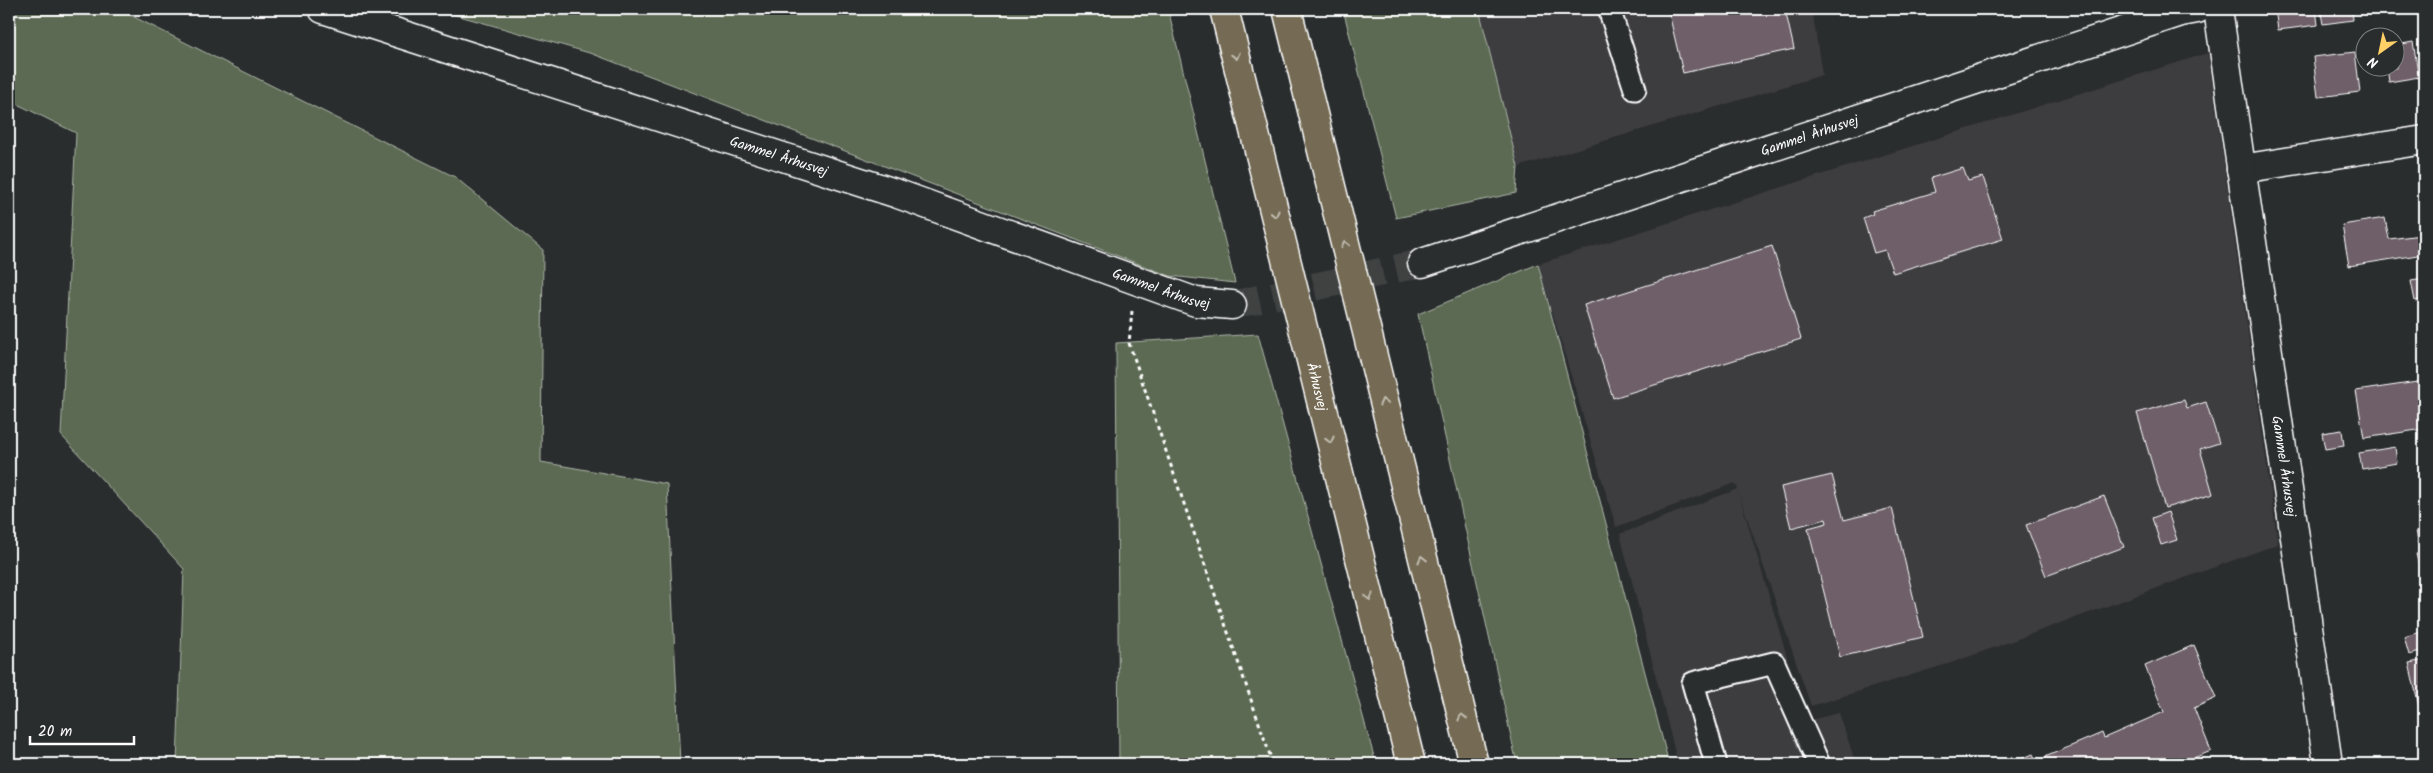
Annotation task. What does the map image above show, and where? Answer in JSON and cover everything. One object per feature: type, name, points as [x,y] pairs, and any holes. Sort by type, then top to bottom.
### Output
[{"type":"main road","name":"Århusvej","points":[[1224,9],[1411,764]]},
{"type":"main road","points":[[1287,9],[1474,764]]},
{"type":"street","name":"Gammel Århusvej","points":[[323,9],[898,194],[1196,302],[1232,305]]},
{"type":"street","name":"Gammel Århusvej","points":[[1422,263],[2181,12],[2197,9]]},
{"type":"street","name":"Gammel Århusvej","points":[[2218,9],[2328,764]]},
{"type":"street","points":[[2240,168],[2424,140]]},
{"type":"lane","points":[[1609,9],[1635,89]]},
{"type":"lane","points":[[1716,764],[1693,683],[1774,663],[1819,764]]},
{"type":"path","points":[[1134,279],[1129,343],[1274,764]]},
{"type":"shaded area","points":[[1479,9],[1812,9],[1822,75],[1518,167]]},
{"type":"shaded area","points":[[2208,53],[2278,544],[1954,662],[1811,706],[1738,491],[1806,721],[1839,713],[1856,764],[1678,764],[1620,534],[1738,489],[1735,483],[1616,527],[1538,264]]},
{"type":"green space","points":[[9,9],[118,9],[455,177],[543,250],[541,462],[667,484],[680,764],[177,764],[184,569],[61,435],[76,133],[9,100]]},
{"type":"green space","points":[[435,9],[1168,9],[1235,283],[1170,276],[593,54]]},
{"type":"green space","points":[[1343,9],[1479,9],[1518,167],[1516,193],[1396,218]]},
{"type":"green space","points":[[1538,264],[1669,764],[1517,764],[1418,314]]},
{"type":"green space","points":[[1258,334],[1376,764],[1119,764],[1116,343]]},
{"type":"building","points":[[1668,9],[1785,9],[1794,49],[1683,73]]},
{"type":"building","points":[[2275,9],[2316,9],[2318,25],[2278,30]]},
{"type":"building","points":[[2352,9],[2353,20],[2323,24],[2321,13]]},
{"type":"building","points":[[2413,42],[2419,77],[2389,82],[2388,78],[2406,78],[2406,43]]},
{"type":"building","points":[[2355,52],[2356,78],[2358,78],[2360,92],[2318,97],[2313,57]]},
{"type":"building","points":[[1963,168],[1968,181],[1983,177],[2003,239],[1893,273],[1885,250],[1874,253],[1863,218],[1873,214],[1872,211],[1935,192],[1931,178]]},
{"type":"building","points":[[2385,218],[2389,239],[2421,235],[2424,254],[2349,266],[2342,225]]},
{"type":"building","points":[[1772,246],[1801,339],[1613,398],[1584,305]]},
{"type":"building","points":[[2424,279],[2424,299],[2415,301],[2411,281]]},
{"type":"building","points":[[2424,381],[2424,429],[2364,438],[2356,391]]},
{"type":"building","points":[[2184,400],[2187,408],[2206,402],[2219,443],[2200,449],[2213,494],[2165,508],[2137,413]]},
{"type":"building","points":[[2342,430],[2344,446],[2325,449],[2322,433]]},
{"type":"building","points":[[2395,447],[2397,463],[2362,469],[2359,453]]},
{"type":"building","points":[[1832,475],[1844,520],[1892,508],[1923,637],[1840,657],[1808,528],[1827,523],[1826,519],[1791,528],[1781,487]]},
{"type":"building","points":[[2104,496],[2124,547],[2046,576],[2026,525]]},
{"type":"building","points":[[2168,512],[2177,540],[2161,545],[2152,518]]},
{"type":"building","points":[[2424,529],[2424,585],[2416,554],[2421,553],[2416,531]]},
{"type":"building","points":[[2424,631],[2424,651],[2409,655],[2404,637]]},
{"type":"building","points":[[2194,645],[2216,698],[2194,708],[2211,751],[2179,764],[2048,764],[2045,757],[2102,733],[2104,738],[2164,712],[2145,666]]},
{"type":"building","points":[[2424,660],[2424,728],[2409,663]]},
{"type":"building","points":[[2033,754],[2038,764],[2009,764]]},
{"type":"tunnel","points":[[1232,305],[1422,263]]}]
